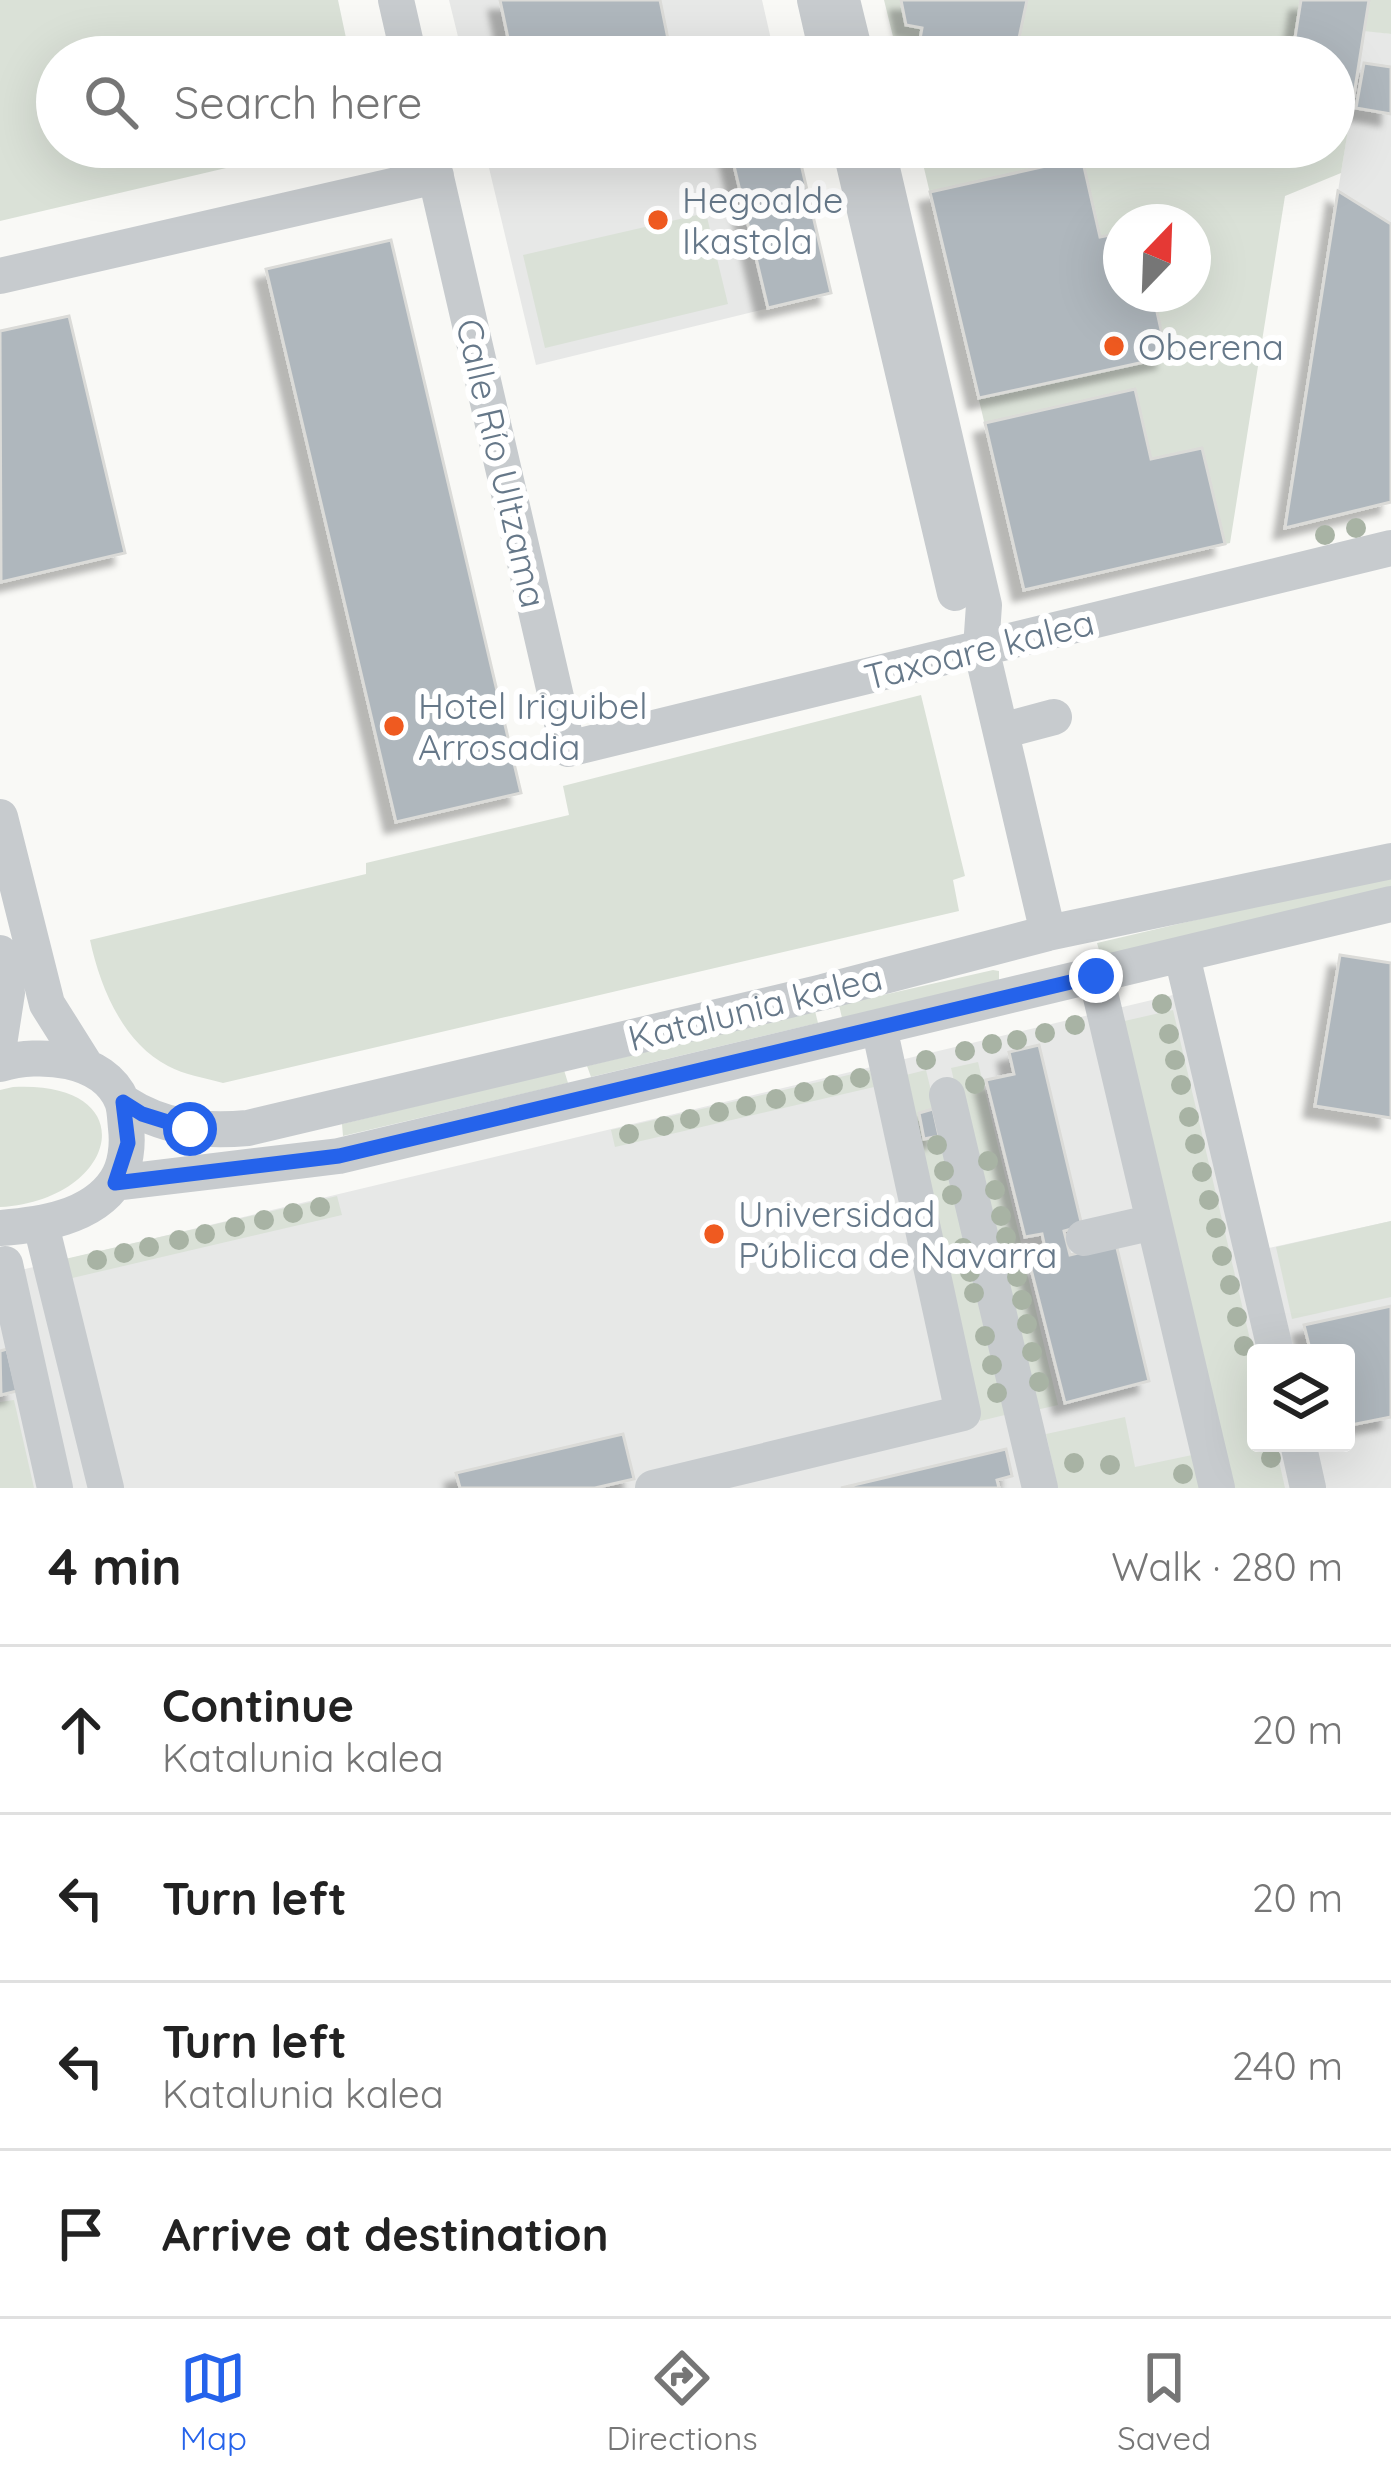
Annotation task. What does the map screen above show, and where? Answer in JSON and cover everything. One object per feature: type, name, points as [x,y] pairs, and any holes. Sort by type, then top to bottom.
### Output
[{"type":"street","points":[[396,0],[404,36]]},
{"type":"street","points":[[815,0],[823,36]]},
{"type":"street","points":[[842,0],[851,36]]},
{"type":"street","name":"Calle Río Ultzama","points":[[0,276],[409,168]]},
{"type":"street","name":"Calle Río Ultzama","points":[[433,168],[568,749]]},
{"type":"street","points":[[855,168],[959,610],[981,648],[1048,934]]},
{"type":"street","points":[[882,168],[984,604],[981,648]]},
{"type":"street","name":"Taxoare kalea","points":[[568,749],[1391,548]]},
{"type":"street","points":[[1003,741],[1057,728]]},
{"type":"street","name":"Katalunia kalea","points":[[0,817],[47,1004],[86,1066],[109,1081],[123,1102],[171,1126],[219,1130],[248,1128],[1048,934],[1391,861]]},
{"type":"street","name":"Katalunia kalea","points":[[115,1183],[339,1156],[1391,904]]},
{"type":"street","points":[[1182,956],[1274,1344]]},
{"type":"street","points":[[0,1038],[7,1015],[1,962]]},
{"type":"street","points":[[1096,976],[1216,1488]]},
{"type":"street","points":[[653,1488],[963,1413],[879,1027]]},
{"type":"street","points":[[0,1064],[46,1058],[86,1066]]},
{"type":"street","points":[[947,1095],[1037,1487]]},
{"type":"street","points":[[55,1488],[2,1246],[81,1210],[115,1183],[128,1143],[123,1102]]},
{"type":"street","points":[[1084,1238],[1154,1222]]},
{"type":"street","points":[[41,1225],[106,1488]]},
{"type":"street","points":[[1300,1452],[1308,1488]]},
{"type":"shaded area","points":[[0,0],[338,0],[346,36],[36,36],[36,168],[226,168],[0,221]]},
{"type":"shaded area","points":[[449,0],[762,0],[770,36],[458,36]]},
{"type":"shaded area","name":"Oberena","points":[[884,0],[1391,0],[1391,34],[1364,31],[1355,87],[1355,36],[893,36]]},
{"type":"shaded area","points":[[1364,30],[1391,34],[1391,224],[1338,191],[1342,168],[1355,168],[1355,86]]},
{"type":"shaded area","name":"Hegoalde Ikastola","points":[[489,168],[802,168],[831,293],[536,365]]},
{"type":"shaded area","name":"Oberena","points":[[924,168],[1342,168],[1341,173],[1285,196],[1230,543],[1024,590]]},
{"type":"shaded area","points":[[706,213],[728,304],[545,348],[523,255]]},
{"type":"shaded area","points":[[921,695],[965,876],[953,880],[959,911],[223,1083],[181,1072],[152,1056],[126,1028],[100,976],[90,940],[366,874],[366,863],[569,815],[563,786]]},
{"type":"shaded area","points":[[1391,874],[1391,890],[1101,957],[1097,943]]},
{"type":"shaded area","points":[[999,971],[999,980],[842,1018],[839,1005]]},
{"type":"shaded area","name":"Universidad Pública de Navarra","points":[[1198,989],[1260,1250],[1391,1221],[1391,1488],[0,1488],[0,1275]]},
{"type":"shaded area","points":[[1173,1010],[1251,1344],[1247,1344],[1247,1452],[1277,1452],[1285,1488],[1230,1488],[1120,1022]]},
{"type":"shaded area","points":[[815,1011],[818,1023],[591,1077],[587,1066]]},
{"type":"shaded area","points":[[978,1062],[1022,1247],[995,1253],[951,1068]]},
{"type":"shaded area","points":[[564,1070],[568,1083],[343,1136],[342,1124]]},
{"type":"shaded area","points":[[870,1070],[874,1087],[615,1147],[611,1130]]},
{"type":"shaded area","points":[[926,1070],[1009,1414],[980,1421],[898,1077]]},
{"type":"shaded area","points":[[0,1090],[56,1090],[84,1102],[99,1120],[101,1142],[92,1164],[71,1184],[40,1200],[0,1207]]},
{"type":"shaded area","points":[[337,1196],[342,1215],[68,1279],[65,1259]]},
{"type":"shaded area","points":[[1391,1221],[1391,1297],[1292,1319],[1276,1247]]},
{"type":"shaded area","points":[[1025,1264],[1058,1405],[1036,1410],[1002,1269]]},
{"type":"shaded area","points":[[14,1400],[34,1488],[0,1488],[0,1402]]},
{"type":"shaded area","points":[[1125,1417],[1135,1467],[1197,1454],[1205,1488],[1058,1488],[1046,1434]]},
{"type":"building","points":[[500,0],[660,0],[667,36],[508,36]]},
{"type":"building","points":[[901,0],[1027,0],[1019,36],[921,36],[922,28],[906,25]]},
{"type":"building","points":[[1301,0],[1369,0],[1355,88],[1355,36],[1295,36]]},
{"type":"building","points":[[1364,63],[1391,67],[1391,114],[1356,108]]},
{"type":"building","points":[[735,168],[802,168],[831,293],[768,308]]},
{"type":"building","points":[[1037,168],[1084,168],[1103,236],[1103,312],[1157,312],[1167,357],[979,398],[930,192]]},
{"type":"building","points":[[1338,191],[1391,224],[1391,502],[1285,528]]},
{"type":"building","points":[[391,240],[521,793],[396,822],[266,269]]},
{"type":"building","points":[[69,316],[125,553],[1,582],[0,331]]},
{"type":"building","points":[[1135,389],[1151,459],[1202,448],[1225,544],[1024,590],[985,423]]},
{"type":"building","points":[[1340,955],[1391,963],[1391,1118],[1315,1106]]},
{"type":"building","points":[[1039,1045],[1082,1226],[1064,1231],[1070,1255],[1116,1244],[1149,1381],[1065,1403],[1030,1265],[1048,1261],[1042,1234],[1025,1237],[986,1080],[1014,1074],[1009,1052]]},
{"type":"building","points":[[933,1109],[939,1136],[924,1139],[919,1113]]},
{"type":"building","points":[[1391,1306],[1391,1417],[1355,1424],[1355,1344],[1309,1344],[1304,1325]]},
{"type":"building","points":[[7,1349],[17,1391],[1,1395],[0,1351]]},
{"type":"building","points":[[623,1434],[634,1479],[595,1488],[460,1488],[456,1473]]},
{"type":"building","points":[[1006,1449],[1012,1476],[997,1480],[999,1488],[841,1488]]},
{"type":"place","name":"Hegoalde Ikastola","points":[[658,220]]},
{"type":"place","name":"Oberena","points":[[1114,346]]},
{"type":"place","name":"Hotel Iriguibel Arrosadia","points":[[394,726]]},
{"type":"place","name":"Universidad Pública de Navarra","points":[[714,1234]]},
{"type":"route","points":[[190,1129],[171,1126],[123,1102],[128,1143],[115,1183],[339,1156],[1096,976]]}]
